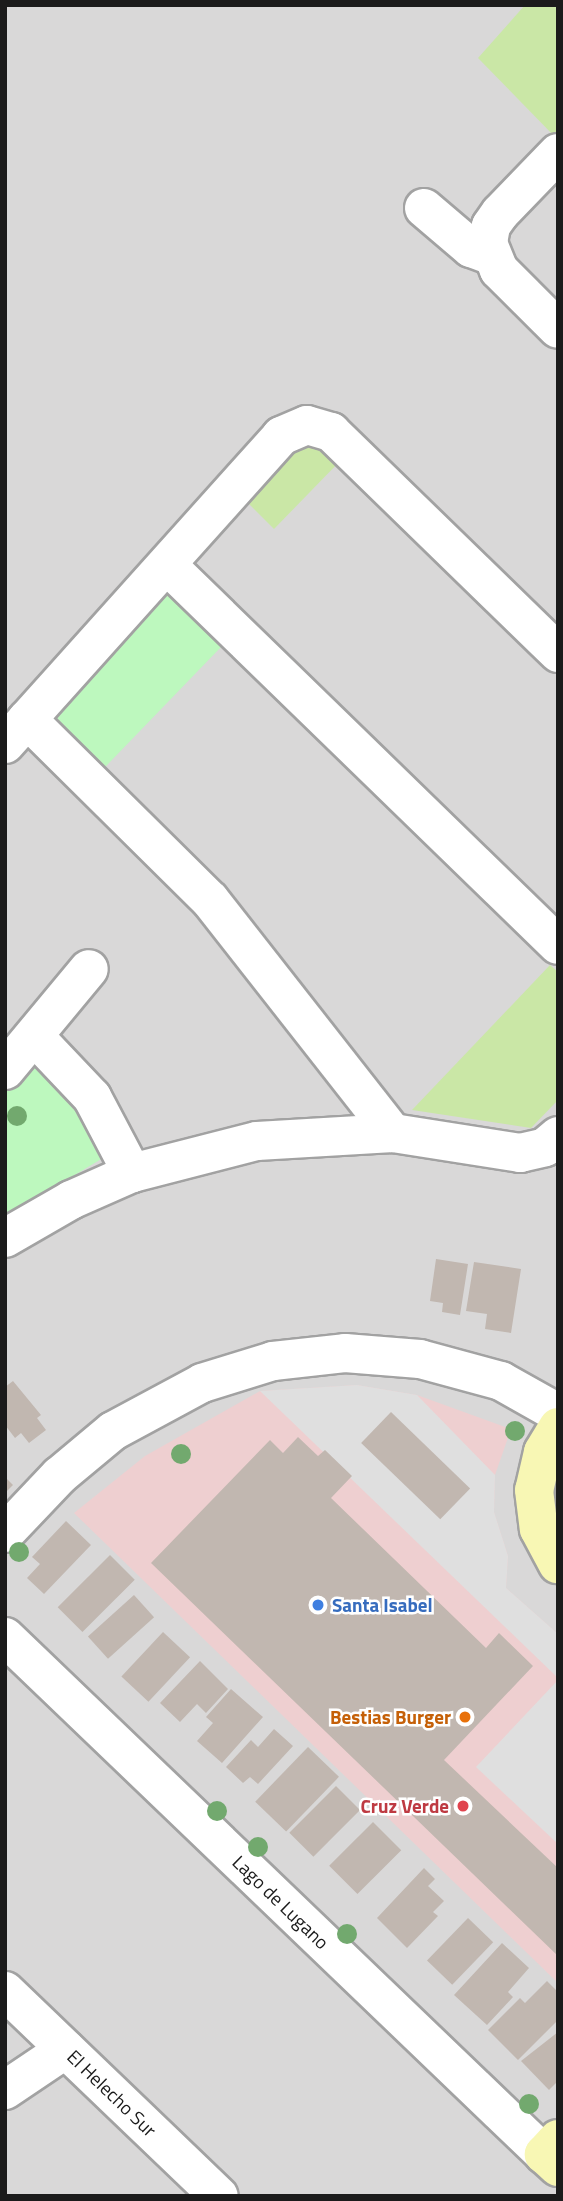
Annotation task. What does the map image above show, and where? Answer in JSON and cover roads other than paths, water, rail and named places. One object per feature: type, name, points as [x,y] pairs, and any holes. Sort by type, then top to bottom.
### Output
[{"type":"street","points":[[558,153],[495,219],[489,234],[490,255],[505,278],[558,329]]},
{"type":"street","points":[[424,208],[471,248],[490,255]]},
{"type":"street","points":[[393,1133],[209,900],[16,732],[281,436],[296,427],[316,425],[331,432],[558,653]]},
{"type":"street","points":[[167,565],[558,945]]},
{"type":"street","points":[[5,1070],[89,969]]},
{"type":"street","points":[[35,1037],[92,1097],[132,1173]]},
{"type":"street","points":[[5,1238],[71,1200],[132,1173],[257,1141],[393,1133],[520,1153],[545,1146],[558,1136]]},
{"type":"street","points":[[5,1533],[59,1476],[113,1431],[202,1383],[273,1361],[345,1353],[420,1359],[501,1381],[558,1413]]},
{"type":"street","points":[[558,1427],[542,1452],[534,1490],[539,1530],[558,1564]]},
{"type":"street","name":"Lago de Lugano","points":[[5,1637],[553,2153]]},
{"type":"street","name":"El Helecho Sur","points":[[5,1991],[219,2196]]},
{"type":"street","points":[[5,2090],[66,2049]]},
{"type":"place","name":"Santa Isabel","points":[[318,1605]]},
{"type":"place","name":"Bestias Burger","points":[[465,1717]]},
{"type":"place","name":"Cruz Verde","points":[[463,1806]]}]
